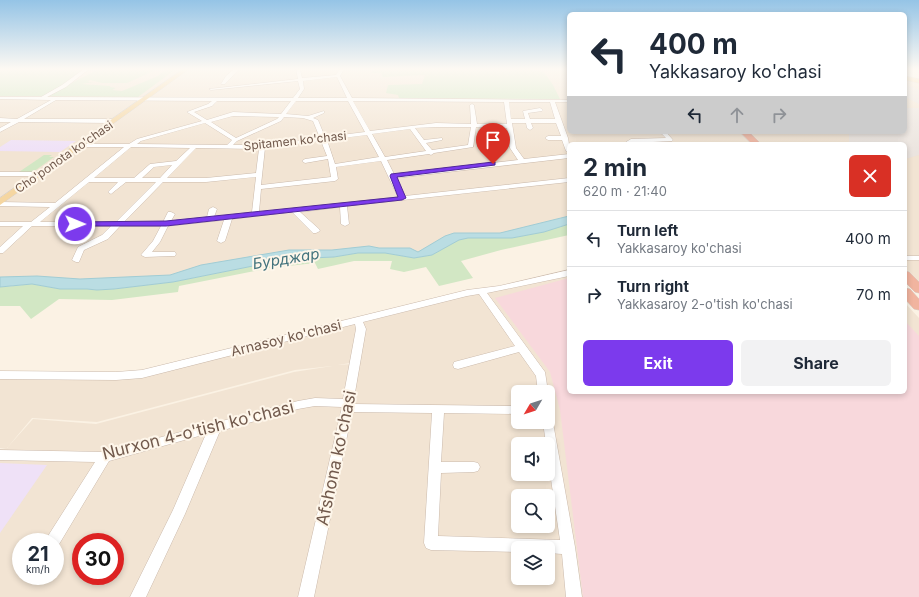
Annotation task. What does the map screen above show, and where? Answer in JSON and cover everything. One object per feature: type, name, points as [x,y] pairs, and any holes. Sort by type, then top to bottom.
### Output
[{"type":"highway","points":[[739,134],[747,142]]},
{"type":"highway","points":[[746,134],[755,142]]},
{"type":"highway","points":[[907,277],[919,289]]},
{"type":"highway","points":[[907,294],[919,306]]},
{"type":"main road","name":"Cho'ponota ko'chasi","points":[[0,202],[147,97]]},
{"type":"main road","name":"Cho'ponota ko'chasi","points":[[79,145],[143,100]]},
{"type":"street","points":[[38,99],[42,97]]},
{"type":"street","points":[[228,147],[235,140],[279,120],[296,97]]},
{"type":"street","points":[[348,97],[394,176],[402,198]]},
{"type":"street","points":[[0,99],[143,100]]},
{"type":"street","points":[[38,99],[567,101]]},
{"type":"street","points":[[0,130],[54,100]]},
{"type":"street","points":[[215,100],[210,105],[190,112],[207,121],[235,140]]},
{"type":"street","points":[[506,101],[567,101]]},
{"type":"street","points":[[506,101],[513,148],[521,160]]},
{"type":"street","points":[[552,102],[567,144]]},
{"type":"street","points":[[332,166],[384,160],[471,146],[474,125],[472,105]]},
{"type":"street","points":[[530,128],[525,112],[540,110]]},
{"type":"street","points":[[0,252],[31,224],[129,146],[139,140],[233,114],[310,117],[322,112]]},
{"type":"street","points":[[259,187],[335,179],[331,157],[315,120],[310,117]]},
{"type":"street","points":[[0,120],[112,121]]},
{"type":"street","name":"Spitamen ko'chasi","points":[[79,145],[262,147],[411,127],[436,125],[474,125],[527,121],[558,121]]},
{"type":"street","points":[[411,127],[431,153]]},
{"type":"street","points":[[629,142],[670,140],[665,134]]},
{"type":"street","points":[[548,138],[565,138]]},
{"type":"street","points":[[422,142],[440,139]]},
{"type":"street","points":[[76,260],[81,248],[105,236],[195,146]]},
{"type":"street","points":[[255,214],[262,147]]},
{"type":"street","points":[[394,176],[521,160],[567,156]]},
{"type":"street","points":[[305,161],[331,157]]},
{"type":"street","points":[[136,180],[152,165],[179,162]]},
{"type":"street","points":[[0,174],[38,174]]},
{"type":"street","points":[[87,180],[206,180],[259,175]]},
{"type":"street","points":[[111,192],[124,180]]},
{"type":"street","points":[[0,224],[166,224],[567,180]]},
{"type":"street","points":[[0,202],[56,204]]},
{"type":"street","points":[[371,202],[374,210]]},
{"type":"street","points":[[343,205],[345,224]]},
{"type":"street","points":[[210,219],[213,209]]},
{"type":"street","points":[[295,211],[316,231]]},
{"type":"street","points":[[171,214],[156,242],[145,255],[172,254]]},
{"type":"street","points":[[75,224],[82,217]]},
{"type":"street","points":[[221,241],[229,217]]},
{"type":"street","points":[[907,258],[919,258]]},
{"type":"street","name":"Arnasoy ko'chasi","points":[[0,375],[136,375],[466,293],[482,292],[567,273]]},
{"type":"street","points":[[482,292],[540,375],[542,385]]},
{"type":"street","name":"Afshona ko'chasi","points":[[306,597],[348,405],[361,329],[358,320]]},
{"type":"street","points":[[458,365],[522,348]]},
{"type":"street","name":"Nurxon 4-o'tish ko'chasi","points":[[0,455],[105,457],[306,403],[438,410],[511,410]]},
{"type":"street","points":[[438,410],[431,543],[568,547]]},
{"type":"street","points":[[138,597],[178,514],[216,426]]},
{"type":"street","points":[[549,429],[568,547],[574,597]]},
{"type":"street","points":[[58,533],[105,457]]},
{"type":"street","points":[[434,468],[474,467]]},
{"type":"shaded area","points":[[0,97],[567,97],[567,134],[907,134],[907,97],[919,97],[919,289],[907,277],[907,142],[567,142],[567,221],[422,254],[361,250],[160,282],[0,283]]},
{"type":"shaded area","points":[[907,97],[919,97],[919,104],[907,98]]},
{"type":"shaded area","points":[[907,108],[919,108],[919,155],[907,158],[907,142],[849,142],[849,134],[907,134]]},
{"type":"shaded area","points":[[11,140],[76,141],[60,152],[0,151],[0,147]]},
{"type":"shaded area","points":[[567,273],[567,394],[907,394],[907,305],[919,318],[919,597],[0,597],[0,449],[6,449],[0,448],[0,377],[131,376],[359,323],[350,363],[338,365],[352,364],[361,323],[466,296]],"holes":[[[332,366],[294,372],[96,424],[33,419],[7,448],[32,418],[97,422],[295,370]]]},
{"type":"shaded area","points":[[567,279],[567,394],[907,394],[907,323],[919,336],[919,597],[583,597],[560,410],[555,385],[553,385],[550,372],[495,298]]},
{"type":"shaded area","points":[[0,463],[47,465],[0,533]]},
{"type":"green space","points":[[399,97],[559,97],[560,99]]},
{"type":"green space","points":[[44,155],[52,155],[49,157],[54,157],[33,172],[19,172]]},
{"type":"green space","points":[[567,225],[567,235],[501,250],[461,261],[473,278],[439,286],[426,267],[404,272],[390,269],[392,261],[354,261],[318,269],[315,263],[270,268],[179,286],[178,292],[112,300],[59,299],[31,319],[20,306],[0,306],[0,287],[32,284],[60,289],[114,289],[173,282],[288,259],[334,257],[358,253],[385,253],[414,258],[432,255],[459,240],[468,238],[512,238],[543,232]]},
{"type":"water","name":"Бурджар","points":[[567,216],[567,225],[544,232],[512,238],[468,238],[459,240],[432,255],[414,258],[385,253],[358,253],[334,257],[288,259],[173,282],[114,289],[60,289],[32,284],[0,287],[0,277],[37,276],[80,279],[170,275],[201,265],[289,250],[332,250],[369,246],[379,248],[410,248],[418,252],[445,236],[454,233],[500,233]]},
{"type":"route","points":[[75,224],[166,224],[295,211],[402,198],[394,176],[493,164]]}]
